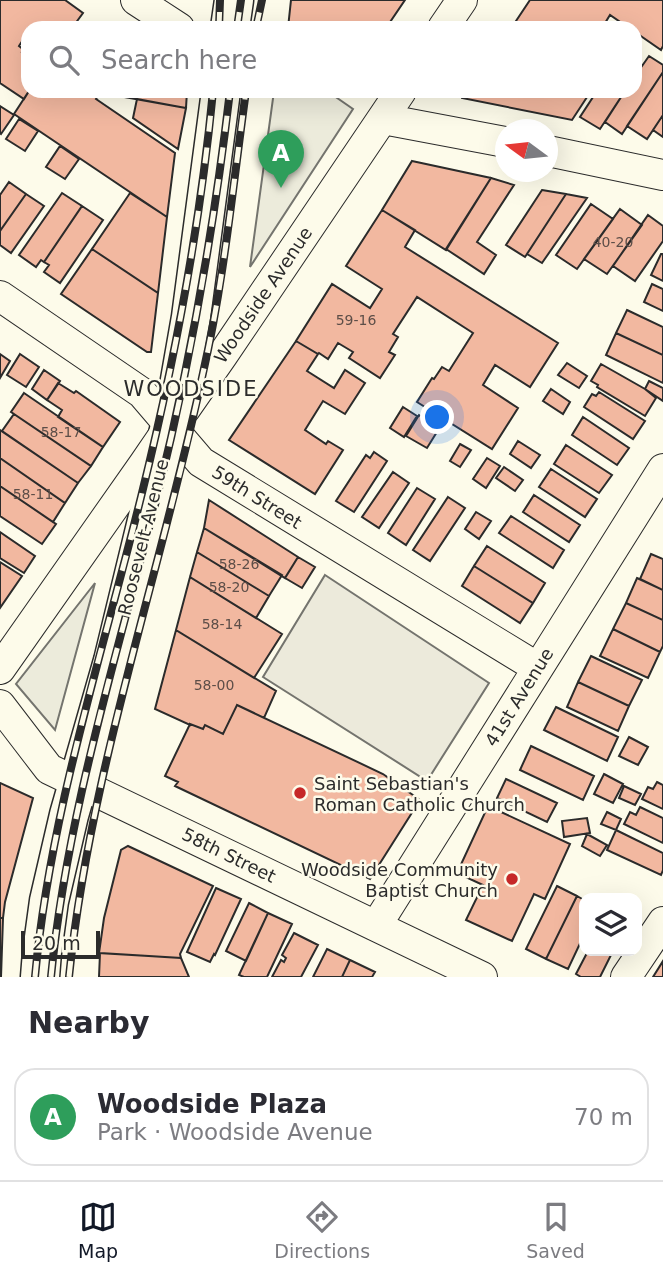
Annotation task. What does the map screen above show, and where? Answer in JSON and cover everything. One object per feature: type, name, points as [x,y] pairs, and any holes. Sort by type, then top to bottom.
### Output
[{"type":"main road","points":[[231,21],[234,0]]},
{"type":"main road","name":"Roosevelt Avenue","points":[[40,977],[49,901],[78,783],[113,661],[177,397],[191,317],[220,98]]},
{"type":"street","points":[[136,0],[168,21]]},
{"type":"street","points":[[448,21],[462,0]]},
{"type":"street","name":"Woodside Avenue","points":[[0,669],[222,356],[396,98]]},
{"type":"street","points":[[383,118],[495,140]]},
{"type":"street","points":[[558,153],[663,175]]},
{"type":"street","name":"59th Street","points":[[0,296],[142,393],[201,462],[538,668]]},
{"type":"street","name":"41st Avenue","points":[[376,926],[663,469]]},
{"type":"street","name":"58th Street","points":[[0,705],[50,769],[482,977]]},
{"type":"street","points":[[626,977],[663,922]]},
{"type":"shaded area","points":[[273,98],[337,98],[353,109],[250,267]]},
{"type":"shaded area","points":[[325,575],[489,683],[427,781],[263,677]]},
{"type":"shaded area","points":[[95,583],[55,730],[16,684]]},
{"type":"building","points":[[0,0],[65,0],[83,13],[77,21],[21,21],[21,97],[0,83]]},
{"type":"building","points":[[291,0],[405,0],[391,21],[289,21]]},
{"type":"building","points":[[530,0],[663,0],[663,46],[661,50],[642,37],[642,21],[619,21],[610,15],[606,21],[516,21]]},
{"type":"building","points":[[649,56],[663,65],[663,72],[622,134],[605,122],[620,98],[642,98],[642,66]]},
{"type":"building","points":[[663,72],[663,115],[647,139],[627,126]]},
{"type":"building","points":[[24,98],[97,98],[175,153],[167,217],[14,114]]},
{"type":"building","points":[[130,98],[187,98],[186,108]]},
{"type":"building","points":[[462,98],[586,98],[572,120]]},
{"type":"building","points":[[592,98],[620,98],[600,129],[580,117]]},
{"type":"building","points":[[137,99],[186,108],[178,149],[133,118]]},
{"type":"building","points":[[0,106],[14,115],[1,134],[0,133]]},
{"type":"building","points":[[663,115],[663,137],[653,130]]},
{"type":"building","points":[[19,119],[38,131],[25,151],[6,139]]},
{"type":"building","points":[[60,146],[79,159],[65,179],[46,167]]},
{"type":"building","points":[[412,161],[491,178],[446,250],[382,210]]},
{"type":"building","points":[[491,178],[495,182],[514,185],[477,242],[496,255],[484,274],[446,249]]},
{"type":"building","points":[[9,182],[26,194],[0,231],[0,195]]},
{"type":"building","points":[[542,190],[566,194],[525,257],[506,245]]},
{"type":"building","points":[[62,193],[82,206],[44,262],[41,260],[36,267],[19,255]]},
{"type":"building","points":[[130,193],[167,217],[158,293],[92,249]]},
{"type":"building","points":[[26,194],[44,206],[11,253],[0,245],[0,231]]},
{"type":"building","points":[[566,194],[587,198],[542,263],[527,254]]},
{"type":"building","points":[[591,204],[613,219],[577,269],[556,255]]},
{"type":"building","points":[[82,206],[103,220],[60,283],[44,272],[49,265],[44,262]]},
{"type":"building","points":[[620,209],[642,225],[607,274],[584,259]]},
{"type":"building","points":[[382,210],[415,230],[405,247],[558,343],[530,387],[495,365],[483,385],[518,408],[492,449],[417,402],[442,367],[449,371],[473,333],[417,297],[393,334],[398,337],[389,352],[395,355],[380,378],[349,358],[353,352],[338,343],[328,359],[296,341],[332,284],[370,308],[382,289],[346,266]]},
{"type":"building","points":[[648,215],[663,226],[663,241],[635,281],[613,266]]},
{"type":"building","points":[[92,249],[158,293],[151,352],[147,352],[61,294]]},
{"type":"building","points":[[663,254],[663,281],[651,275]]},
{"type":"building","points":[[652,284],[663,289],[663,311],[644,302]]},
{"type":"building","points":[[627,310],[663,327],[663,355],[616,333]]},
{"type":"building","points":[[616,333],[663,355],[663,383],[606,355]]},
{"type":"building","points":[[296,341],[318,354],[307,371],[334,388],[345,370],[365,383],[345,414],[323,401],[305,430],[326,444],[328,441],[343,450],[315,494],[229,440]]},
{"type":"building","points":[[0,354],[10,361],[0,378]]},
{"type":"building","points":[[20,354],[39,367],[26,387],[7,375]]},
{"type":"building","points":[[567,363],[587,376],[579,388],[558,375]]},
{"type":"building","points":[[601,364],[656,398],[645,416],[591,381]]},
{"type":"building","points":[[44,370],[60,381],[47,400],[32,389]]},
{"type":"building","points":[[649,381],[663,388],[663,401],[645,389]]},
{"type":"building","points":[[58,383],[74,393],[76,391],[120,422],[103,447],[58,417],[62,410],[47,400]]},
{"type":"building","points":[[551,389],[570,402],[563,414],[543,401]]},
{"type":"building","points":[[599,392],[645,421],[633,439],[584,407],[592,394],[596,396]]},
{"type":"building","points":[[24,393],[103,447],[91,466],[11,412]]},
{"type":"building","points":[[403,407],[417,416],[404,437],[390,428]]},
{"type":"building","points":[[14,414],[91,466],[78,483],[2,431]]},
{"type":"building","points":[[419,415],[440,427],[427,448],[406,436]]},
{"type":"building","points":[[583,417],[629,448],[617,465],[572,435]]},
{"type":"building","points":[[0,430],[78,483],[65,503],[0,458]]},
{"type":"building","points":[[518,441],[540,455],[531,468],[510,454]]},
{"type":"building","points":[[460,444],[471,450],[460,467],[450,461]]},
{"type":"building","points":[[566,445],[612,475],[599,493],[554,464]]},
{"type":"building","points":[[374,452],[387,461],[354,512],[336,501],[366,455],[370,458]]},
{"type":"building","points":[[0,458],[65,503],[53,522],[0,486]]},
{"type":"building","points":[[487,458],[500,466],[486,488],[473,479]]},
{"type":"building","points":[[504,467],[523,480],[515,491],[496,478]]},
{"type":"building","points":[[551,469],[597,499],[585,517],[539,487]]},
{"type":"building","points":[[393,472],[409,483],[379,528],[362,517]]},
{"type":"building","points":[[0,486],[56,524],[42,544],[0,516]]},
{"type":"building","points":[[417,488],[435,499],[406,545],[388,533]]},
{"type":"building","points":[[534,495],[580,525],[569,542],[523,512]]},
{"type":"building","points":[[448,497],[465,508],[430,561],[413,550]]},
{"type":"building","points":[[209,500],[298,557],[285,578],[204,528]]},
{"type":"building","points":[[476,512],[491,521],[479,539],[465,529]]},
{"type":"building","points":[[511,516],[564,550],[553,568],[499,533]]},
{"type":"building","points":[[204,528],[282,575],[269,596],[197,552]]},
{"type":"building","points":[[0,532],[35,556],[24,573],[0,558]]},
{"type":"building","points":[[487,546],[545,583],[533,603],[474,566]]},
{"type":"building","points":[[197,552],[269,596],[256,618],[190,577]]},
{"type":"building","points":[[651,554],[663,559],[663,590],[640,579]]},
{"type":"building","points":[[298,557],[315,567],[302,588],[285,578]]},
{"type":"building","points":[[0,562],[22,576],[0,608]]},
{"type":"building","points":[[474,566],[533,603],[520,623],[462,586]]},
{"type":"building","points":[[190,577],[282,634],[254,678],[176,630]]},
{"type":"building","points":[[637,578],[663,590],[663,620],[626,603]]},
{"type":"building","points":[[626,603],[663,620],[663,646],[660,652],[613,629]]},
{"type":"building","points":[[613,629],[660,652],[648,678],[600,656]]},
{"type":"building","points":[[176,630],[276,691],[264,718],[237,705],[223,734],[205,725],[203,729],[190,725],[155,709]]},
{"type":"building","points":[[591,656],[642,680],[629,706],[578,682]]},
{"type":"building","points":[[578,682],[629,706],[618,731],[567,707]]},
{"type":"building","name":"Saint Sebastian's Roman Catholic Church","points":[[237,705],[383,774],[420,800],[370,879],[175,786],[178,782],[165,776],[190,724],[203,729],[205,725],[223,734]]},
{"type":"building","points":[[556,707],[618,737],[607,761],[544,730]]},
{"type":"building","points":[[629,737],[648,747],[638,765],[619,756]]},
{"type":"building","points":[[531,746],[594,776],[583,800],[520,770]]},
{"type":"building","points":[[604,774],[623,784],[613,803],[594,794]]},
{"type":"building","points":[[506,779],[557,803],[547,822],[497,798]]},
{"type":"building","points":[[657,782],[663,785],[663,809],[642,799],[648,787],[653,789]]},
{"type":"building","points":[[0,783],[33,798],[3,918],[0,918]]},
{"type":"building","points":[[624,786],[641,794],[635,805],[619,798]]},
{"type":"building","name":"Woodside Community Baptist Church","points":[[488,806],[570,844],[545,899],[534,894],[512,941],[466,920],[483,885],[457,873]]},
{"type":"building","points":[[640,807],[663,818],[663,843],[624,824],[630,812],[636,815]]},
{"type":"building","points":[[607,812],[621,819],[616,830],[601,824]]},
{"type":"building","points":[[587,818],[590,833],[564,837],[562,821]]},
{"type":"building","points":[[616,830],[663,853],[661,875],[607,850]]},
{"type":"building","points":[[587,834],[607,845],[600,856],[582,846]]},
{"type":"building","points":[[128,846],[213,886],[180,954],[181,958],[99,953],[104,918],[121,850]]},
{"type":"building","points":[[557,886],[577,896],[546,959],[526,949]]},
{"type":"building","points":[[216,888],[241,899],[210,962],[187,952]]},
{"type":"building","points":[[577,896],[579,946],[568,969],[546,959]]},
{"type":"building","points":[[249,903],[268,913],[246,961],[226,951]]},
{"type":"building","points":[[268,913],[292,924],[267,977],[239,975]]},
{"type":"building","points":[[0,918],[3,918],[1,977],[0,977]]},
{"type":"building","points":[[294,933],[318,945],[301,977],[272,977],[281,960],[284,962],[286,958],[282,955]]},
{"type":"building","points":[[327,949],[350,960],[342,977],[313,977]]},
{"type":"building","points":[[100,953],[181,958],[189,977],[99,977]]},
{"type":"building","points":[[585,956],[610,956],[600,977],[581,977],[576,974]]},
{"type":"building","points":[[350,960],[375,972],[372,977],[342,977]]},
{"type":"building","points":[[663,961],[663,977],[653,977]]},
{"type":"railway","points":[[219,21],[220,0]]},
{"type":"railway","points":[[238,21],[241,0]]},
{"type":"railway","points":[[258,21],[262,0]]},
{"type":"railway","points":[[35,977],[52,855],[65,795],[141,497],[175,346],[201,194],[212,98]]},
{"type":"railway","points":[[51,977],[81,795],[157,497],[190,346],[209,245],[229,98]]},
{"type":"railway","points":[[69,977],[79,900],[109,749],[186,448],[210,338],[245,98]]},
{"type":"place","name":"Woodside Plaza","points":[[281,188]]},
{"type":"place","name":"Saint Sebastian's Roman Catholic Church","points":[[300,793]]},
{"type":"place","name":"Woodside Community Baptist Church","points":[[512,879]]},
{"type":"district","name":"WOODSIDE","points":[[191,389]]}]
